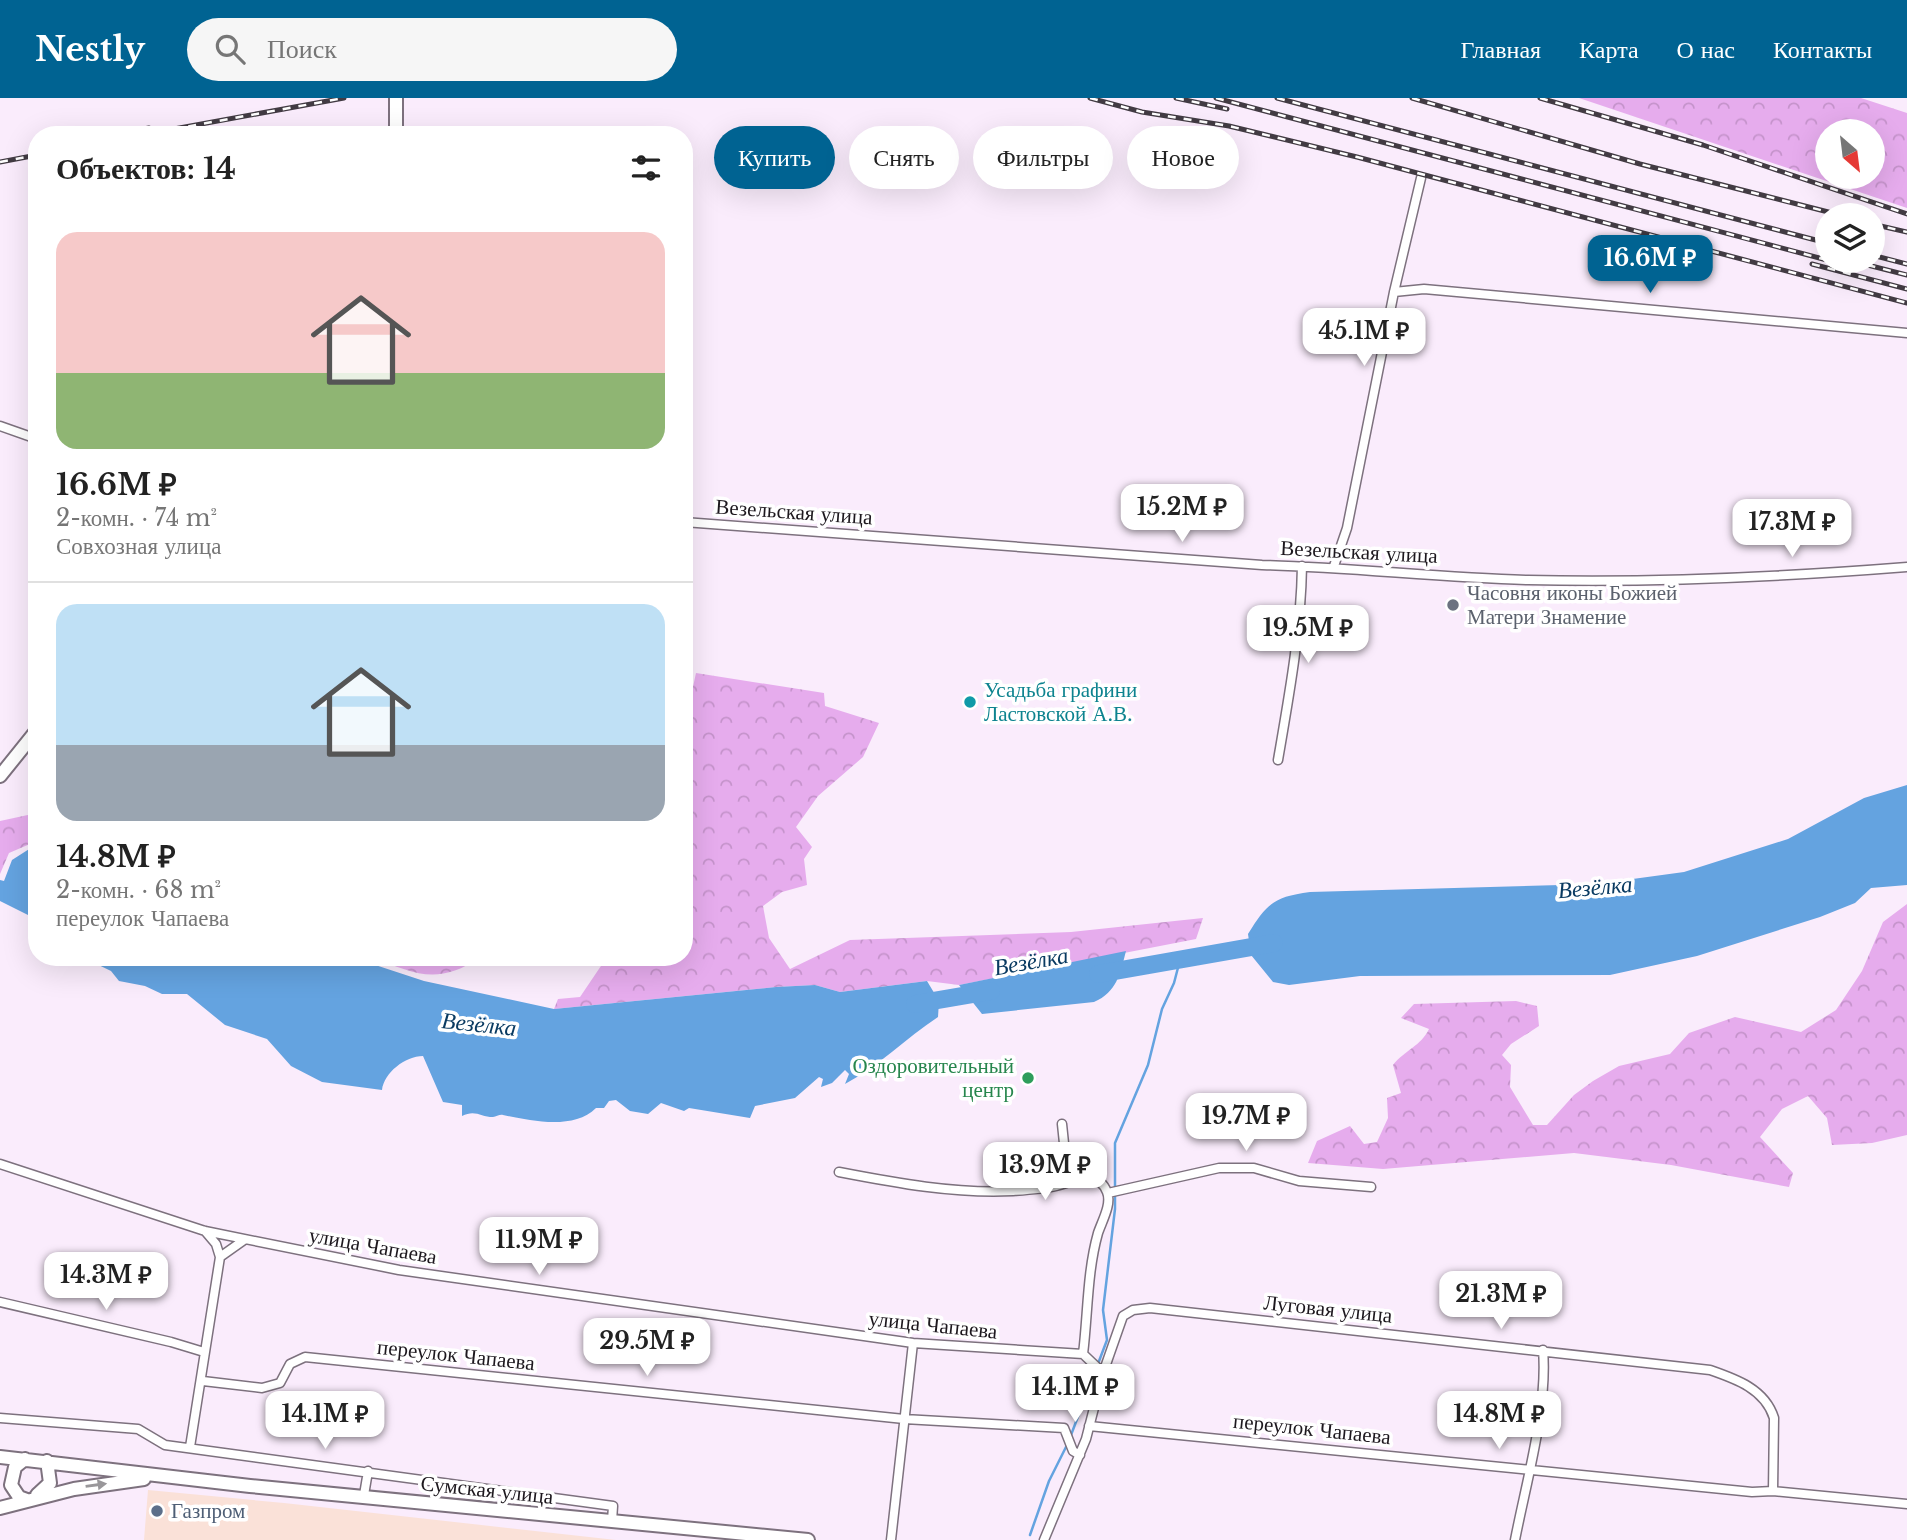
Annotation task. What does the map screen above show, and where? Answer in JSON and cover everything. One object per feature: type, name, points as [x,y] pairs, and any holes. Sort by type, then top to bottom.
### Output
[{"type":"main road","points":[[396,98],[396,126]]},
{"type":"main road","points":[[0,776],[28,741]]},
{"type":"main road","points":[[0,1457],[162,1477]]},
{"type":"main road","points":[[25,1459],[15,1467],[11,1485],[19,1497],[29,1500]]},
{"type":"main road","points":[[29,1500],[50,1483],[47,1461]]},
{"type":"main road","points":[[0,1508],[95,1485],[162,1477]]},
{"type":"main road","name":"Сумская улица","points":[[162,1477],[808,1540]]},
{"type":"street","points":[[1335,566],[1347,528],[1394,292],[1421,178]]},
{"type":"street","points":[[1394,292],[1424,289],[1907,333]]},
{"type":"street","points":[[0,426],[28,436]]},
{"type":"street","name":"Везельская улица","points":[[693,523],[1527,580],[1679,579],[1907,567]]},
{"type":"street","points":[[1278,760],[1292,675],[1301,601],[1302,566]]},
{"type":"street","points":[[1062,1124],[1068,1182]]},
{"type":"street","name":"улица Чапаева","points":[[0,1164],[205,1231],[399,1270],[913,1343],[1083,1354]]},
{"type":"street","points":[[1108,1193],[1219,1168],[1254,1168],[1299,1181],[1371,1187]]},
{"type":"street","points":[[839,1172],[933,1188],[1013,1191],[1084,1177],[1096,1179],[1108,1193]]},
{"type":"street","points":[[1044,1540],[1080,1455],[1102,1373],[1083,1354],[1090,1280],[1108,1193]]},
{"type":"street","points":[[190,1447],[203,1381],[201,1365],[220,1257],[216,1244],[205,1231]]},
{"type":"street","points":[[220,1257],[244,1240]]},
{"type":"street","points":[[0,1302],[204,1352]]},
{"type":"street","name":"Луговая улица","points":[[1102,1373],[1123,1316],[1133,1310],[1150,1308],[1710,1370],[1739,1380],[1765,1399],[1771,1408],[1774,1418],[1773,1491]]},
{"type":"street","points":[[891,1540],[913,1343]]},
{"type":"street","points":[[1515,1540],[1530,1468],[1544,1368],[1543,1350]]},
{"type":"street","name":"переулок Чапаева","points":[[203,1381],[262,1388],[280,1383],[290,1364],[305,1357],[904,1419],[1064,1428],[1073,1451],[1080,1455]]},
{"type":"street","points":[[0,1418],[138,1429],[165,1445],[613,1506],[612,1521]]},
{"type":"street","name":"переулок Чапаева","points":[[1089,1426],[1752,1492],[1773,1491],[1907,1504]]},
{"type":"street","points":[[365,1495],[368,1471]]},
{"type":"shaded area","points":[[148,1490],[284,1503],[616,1540],[144,1540]]},
{"type":"green space","points":[[1579,98],[1861,98],[1907,113],[1907,208],[1850,189],[1885,189],[1885,119],[1815,119],[1815,177]]},
{"type":"green space","points":[[696,673],[824,693],[825,706],[879,723],[863,757],[818,796],[796,827],[812,847],[804,859],[807,885],[782,892],[763,906],[769,938],[790,969],[850,940],[1071,932],[1203,918],[1196,939],[959,985],[927,981],[840,992],[815,985],[776,987],[554,1009],[558,999],[580,997],[601,966],[693,966],[693,687]]},
{"type":"green space","points":[[28,815],[28,845],[9,853],[0,874],[0,821]]},
{"type":"green space","points":[[1907,904],[1907,1135],[1872,1143],[1832,1145],[1827,1118],[1808,1096],[1782,1109],[1760,1137],[1793,1173],[1789,1187],[1671,1165],[1574,1153],[1383,1169],[1308,1163],[1317,1141],[1350,1126],[1364,1144],[1377,1142],[1388,1118],[1387,1098],[1401,1093],[1393,1065],[1422,1040],[1429,1029],[1401,1018],[1414,1004],[1516,1001],[1537,1006],[1539,1026],[1511,1044],[1502,1055],[1511,1065],[1510,1087],[1533,1125],[1547,1125],[1574,1095],[1593,1081],[1619,1066],[1670,1054],[1689,1033],[1735,1017],[1801,1032],[1836,1010],[1862,971],[1883,922]]},
{"type":"green space","points":[[396,966],[465,966],[439,974]]},
{"type":"water","points":[[1907,785],[1907,885],[1871,888],[1855,903],[1820,917],[1697,956],[1610,975],[1360,976],[1289,985],[1273,982],[1251,955],[1248,934],[1266,908],[1288,896],[1310,892],[1596,884],[1684,872],[1788,839],[1864,798]]},
{"type":"water","points":[[28,850],[28,915],[0,901],[0,880],[4,881],[12,860]]},
{"type":"water","points":[[1126,951],[1113,988],[1094,1002],[982,1014],[959,985]]},
{"type":"water","points":[[101,966],[378,966],[424,981],[554,1009],[776,987],[815,985],[840,992],[927,981],[939,1001],[938,1017],[857,1077],[845,1084],[849,1074],[845,1070],[832,1083],[821,1087],[823,1079],[819,1077],[795,1098],[755,1106],[750,1118],[689,1108],[684,1111],[661,1103],[648,1114],[630,1111],[616,1100],[609,1101],[604,1108],[596,1108],[575,1119],[551,1122],[474,1113],[462,1116],[462,1105],[443,1102],[423,1056],[409,1059],[396,1067],[382,1090],[322,1082],[291,1066],[267,1039],[225,1025],[187,994],[162,994],[145,986],[119,981],[111,971]]},
{"type":"waterway","name":"Везёлка","points":[[1098,974],[1274,943]]},
{"type":"waterway","points":[[1071,1435],[1107,1340],[1103,1310],[1115,1209],[1115,1143],[1148,1065],[1162,1009],[1174,983],[1180,960]]},
{"type":"waterway","name":"Везёлка","points":[[915,1004],[991,991]]},
{"type":"waterway","points":[[1030,1535],[1049,1481],[1067,1445]]},
{"type":"railway","points":[[190,126],[344,98]]},
{"type":"railway","points":[[1090,98],[1142,112],[1229,126],[1357,157],[1907,303]]},
{"type":"railway","points":[[1176,98],[1227,109]]},
{"type":"railway","points":[[1216,98],[1815,257]]},
{"type":"railway","points":[[1277,98],[1815,240]]},
{"type":"railway","points":[[1412,98],[1640,164],[1815,209]]},
{"type":"railway","points":[[1540,98],[1703,145],[1907,214]]},
{"type":"railway","points":[[0,162],[28,157]]},
{"type":"railway","points":[[1885,227],[1907,232]]},
{"type":"railway","points":[[1885,258],[1907,264]]},
{"type":"railway","points":[[1812,264],[1907,289]]},
{"type":"railway","points":[[1885,269],[1907,275]]},
{"type":"place","name":"Часовня иконы Божией Матери Знамение","points":[[1453,605]]},
{"type":"place","name":"Усадьба графини Ластовской А.В.","points":[[970,702]]},
{"type":"place","name":"Оздоровительный центр","points":[[1028,1078]]},
{"type":"place","name":"Газпром","points":[[157,1511]]}]
